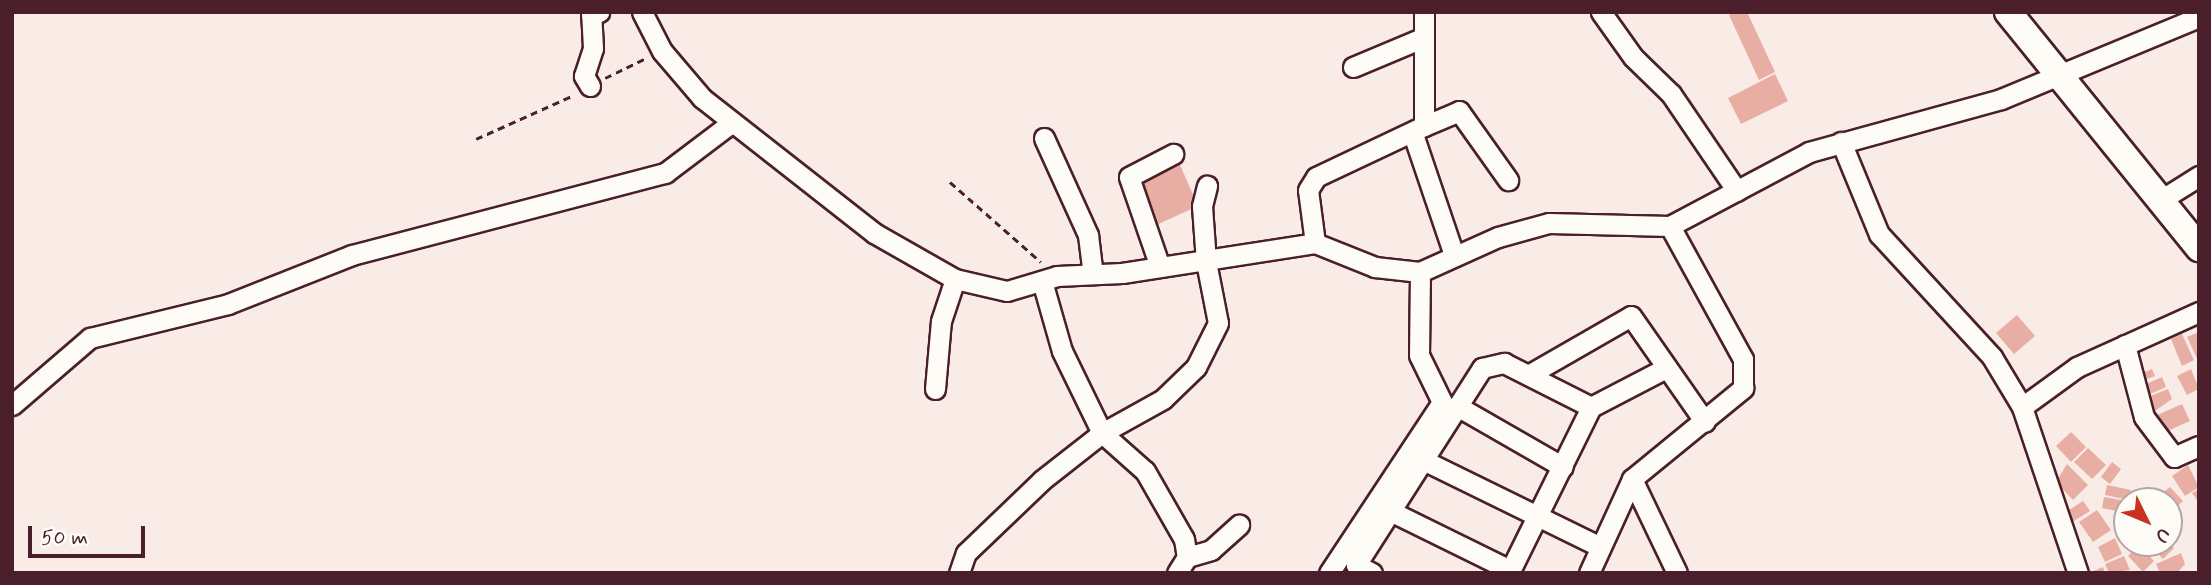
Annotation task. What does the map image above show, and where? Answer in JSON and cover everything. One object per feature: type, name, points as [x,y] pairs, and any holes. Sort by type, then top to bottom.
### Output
[{"type":"street","points":[[642,12],[662,51],[731,123],[874,233],[955,279],[1007,291],[1049,279],[1206,262],[1315,243],[1374,267],[1420,272],[1454,255],[1549,223],[1670,226],[1840,142],[1940,118],[2057,77],[2199,17]]},
{"type":"street","points":[[1424,12],[1419,130],[1454,255]]},
{"type":"street","points":[[1601,12],[1633,57],[1671,94],[1737,191]]},
{"type":"street","points":[[2008,12],[2057,77],[2199,248]]},
{"type":"street","points":[[590,86],[584,76],[593,48],[593,13]]},
{"type":"street","points":[[1353,67],[1422,38]]},
{"type":"street","points":[[1315,243],[1308,190],[1316,177],[1459,111],[1508,180]]},
{"type":"street","points":[[12,405],[90,338],[228,304],[352,255],[652,177],[701,149],[731,123]]},
{"type":"street","points":[[1044,138],[1088,235],[1093,273]]},
{"type":"street","points":[[1840,142],[1879,234],[1992,357],[2022,407],[2078,573]]},
{"type":"street","points":[[1160,267],[1129,177],[1173,154]]},
{"type":"street","points":[[2159,201],[2199,176]]},
{"type":"street","points":[[959,573],[966,553],[1101,433],[1163,399],[1200,360],[1218,323],[1206,262],[1202,206],[1207,186]]},
{"type":"street","points":[[1589,573],[1632,479],[1738,397],[1746,369],[1670,226]]},
{"type":"street","points":[[1329,573],[1442,402],[1419,355],[1420,272]]},
{"type":"street","points":[[935,389],[941,321],[955,279]]},
{"type":"street","points":[[1049,279],[1062,351],[1101,433],[1145,471],[1184,539],[1182,565]]},
{"type":"street","points":[[2022,407],[2077,367],[2199,312]]},
{"type":"street","points":[[1530,374],[1628,316],[1638,322],[1666,368],[1705,422]]},
{"type":"street","points":[[2125,345],[2144,418],[2174,457],[2199,446]]},
{"type":"street","points":[[1372,573],[1356,565],[1421,459],[1490,364],[1530,374],[1591,407]]},
{"type":"street","points":[[1388,510],[1510,571],[1591,407],[1666,368]]},
{"type":"street","points":[[1457,406],[1563,467]]},
{"type":"street","points":[[1421,459],[1601,547]]},
{"type":"street","points":[[1632,479],[1676,571]]},
{"type":"street","points":[[1182,565],[1211,550],[1239,525]]},
{"type":"path","points":[[476,139],[662,51]]},
{"type":"path","points":[[950,182],[1049,279]]},
{"type":"building","points":[[1747,12],[1775,72],[1759,80],[1729,15]]},
{"type":"building","points":[[1775,74],[1788,101],[1741,124],[1728,98]]},
{"type":"building","points":[[1177,158],[1198,206],[1152,227],[1131,179]]},
{"type":"building","points":[[2017,315],[2035,336],[2014,354],[1996,333]]},
{"type":"building","points":[[2199,332],[2199,363],[2187,337]]},
{"type":"building","points":[[2182,334],[2194,360],[2182,366],[2171,339]]},
{"type":"building","points":[[2152,369],[2155,376],[2142,381],[2140,374]]},
{"type":"building","points":[[2191,369],[2199,389],[2187,395],[2177,376]]},
{"type":"building","points":[[2162,377],[2166,387],[2150,394],[2146,384]]},
{"type":"building","points":[[2168,389],[2172,399],[2145,418],[2138,401]]},
{"type":"building","points":[[2182,404],[2190,421],[2163,433],[2155,416]]},
{"type":"building","points":[[2071,432],[2086,447],[2071,462],[2056,446]]},
{"type":"building","points":[[2088,448],[2106,465],[2092,479],[2074,462]]},
{"type":"building","points":[[2112,462],[2121,469],[2110,484],[2101,477]]},
{"type":"building","points":[[2067,464],[2088,485],[2073,500],[2056,482]]},
{"type":"building","points":[[2188,465],[2199,487],[2185,496],[2183,487],[2179,487],[2172,476]]},
{"type":"building","points":[[2107,485],[2117,487],[2113,487],[2113,497],[2105,495]]},
{"type":"building","points":[[2199,489],[2199,503],[2192,493]]},
{"type":"building","points":[[2104,497],[2113,499],[2113,510],[2102,508]]},
{"type":"building","points":[[2083,501],[2090,511],[2069,524],[2063,514]]},
{"type":"building","points":[[2097,510],[2111,530],[2093,542],[2079,522]]},
{"type":"building","points":[[2113,539],[2113,557],[2116,557],[2105,562],[2098,547]]},
{"type":"building","points":[[2124,557],[2130,570],[2109,573],[2105,564]]},
{"type":"building","points":[[2129,557],[2150,557],[2154,561],[2143,572]]},
{"type":"building","points":[[2172,557],[2182,557],[2185,564],[2177,573],[2160,573],[2156,564]]},
{"type":"building","points":[[2103,567],[2105,573],[2089,573]]}]
